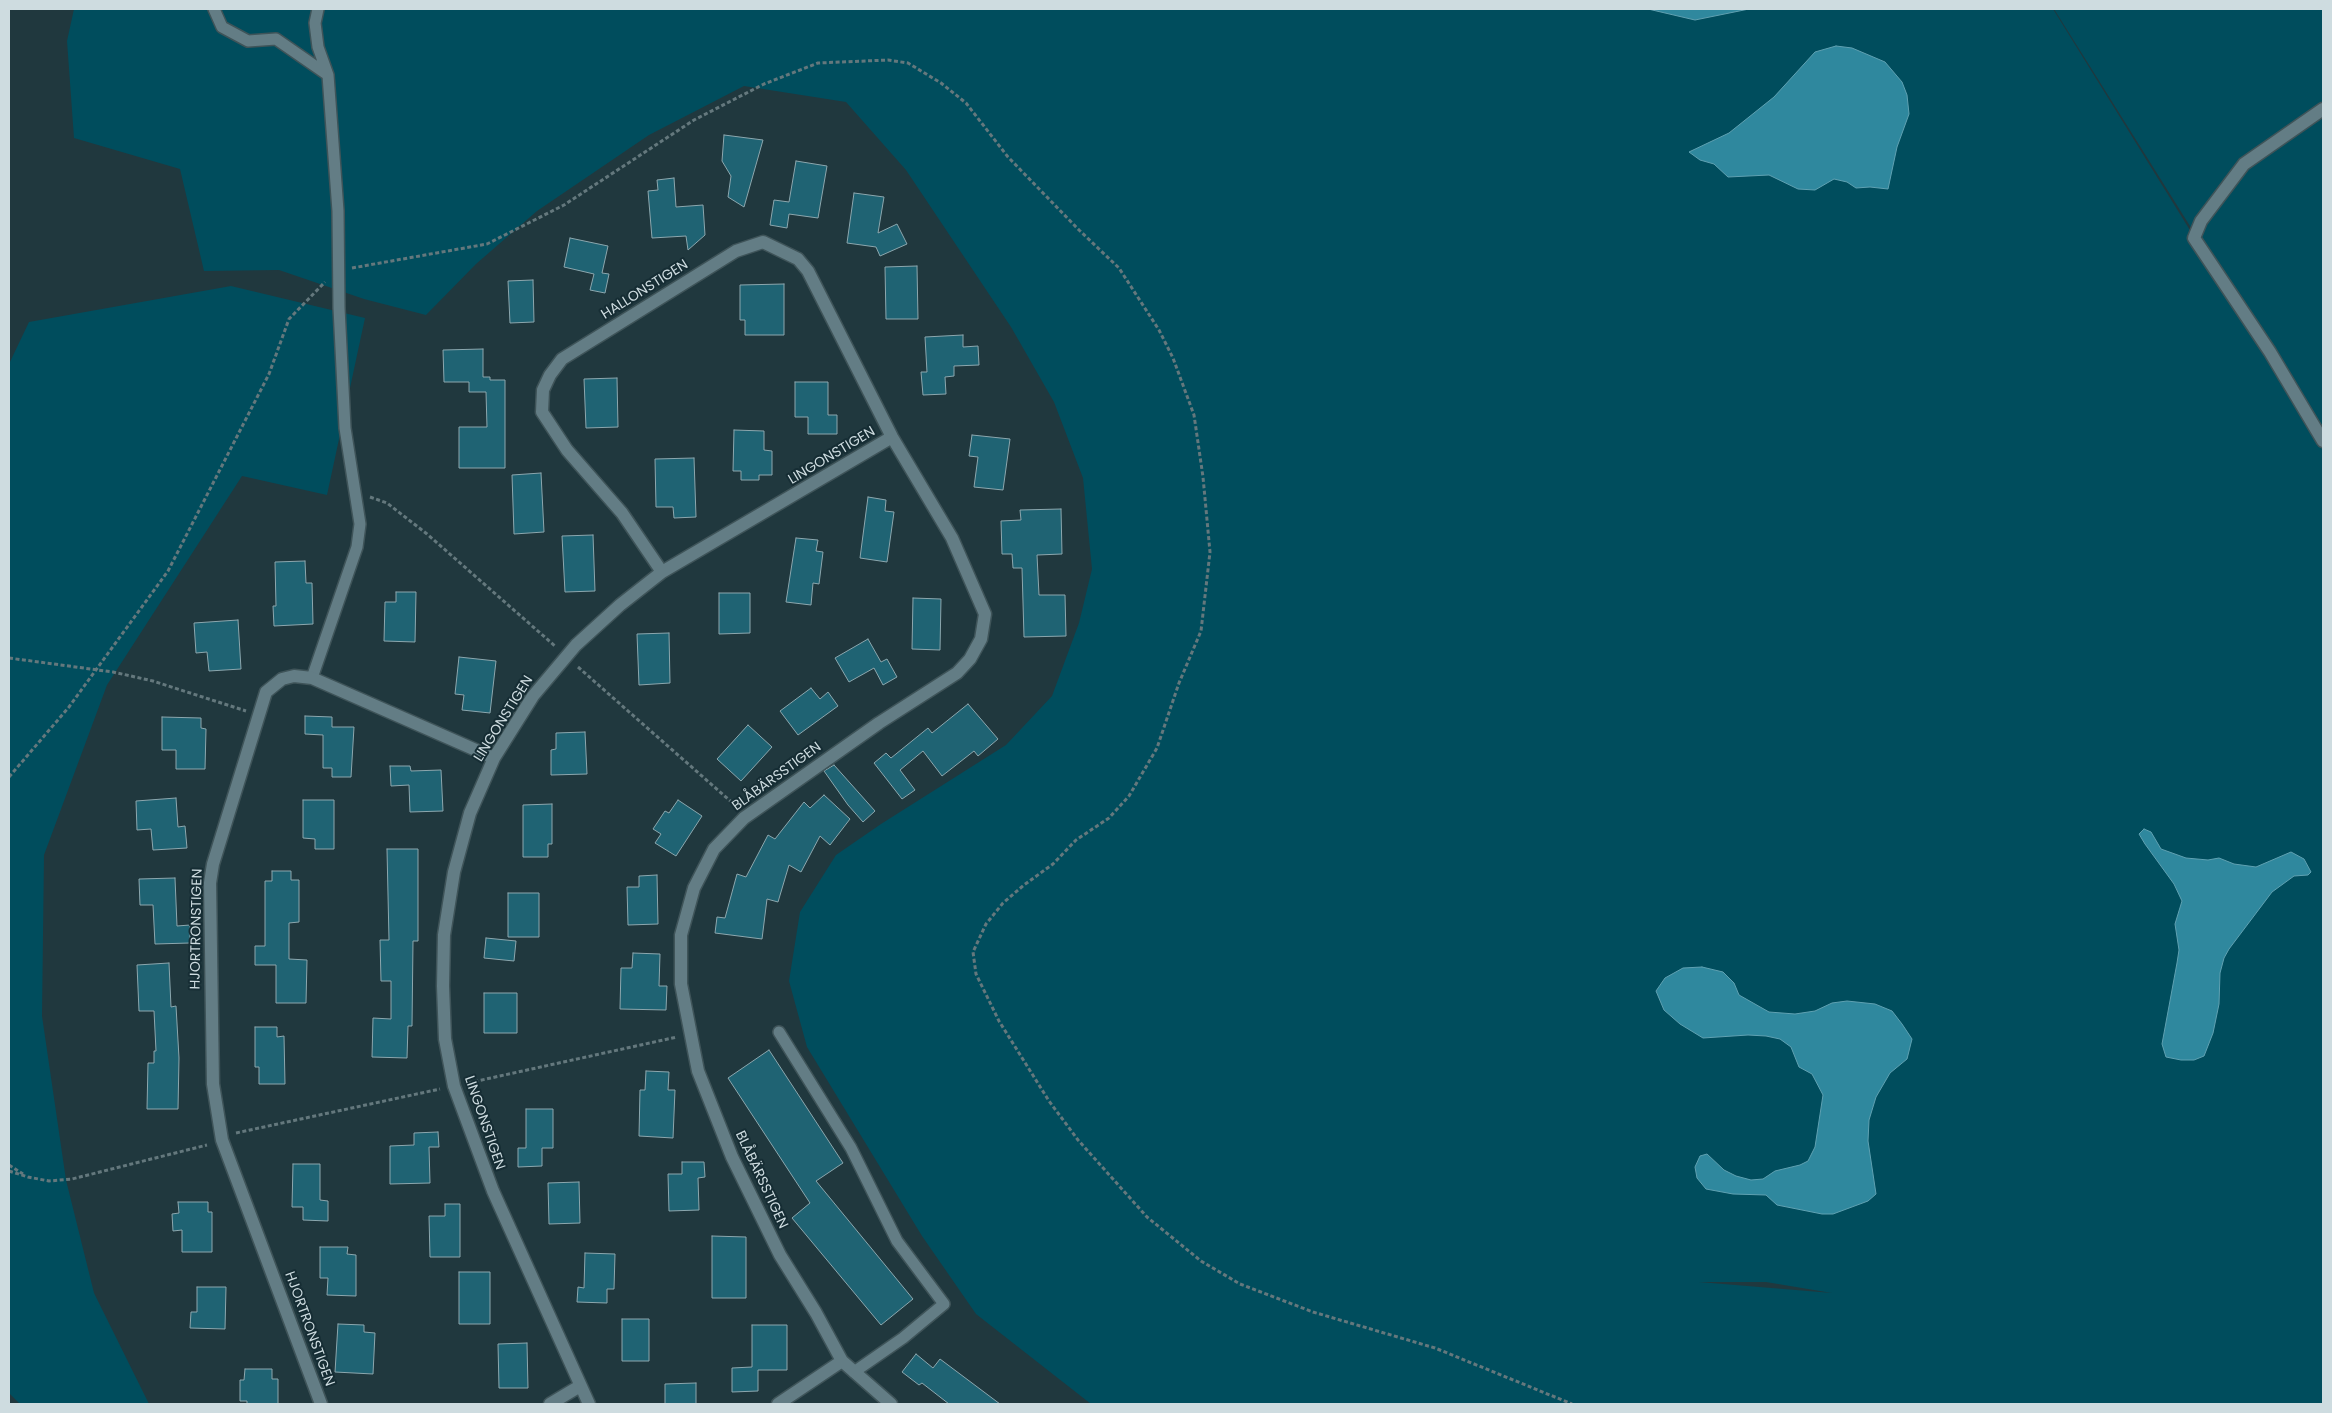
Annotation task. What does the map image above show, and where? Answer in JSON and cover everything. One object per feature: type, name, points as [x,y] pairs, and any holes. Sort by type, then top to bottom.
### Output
[{"type":"street","points":[[2323,109],[2244,164],[2201,221],[2194,238],[2270,352],[2323,441]]},
{"type":"street","name":"HALLONSTIGEN","points":[[662,572],[622,512],[567,450],[542,412],[543,390],[550,375],[562,359],[736,251],[763,242],[798,259],[808,271],[892,437]]},
{"type":"street","name":"LINGONSTIGEN","points":[[589,1404],[486,1174],[454,1086],[445,1039],[444,935],[454,872],[470,813],[494,758],[533,696],[576,645],[620,605],[662,572],[892,437]]},
{"type":"street","name":"BLÅBÄRSSTIGEN","points":[[891,1404],[842,1361],[816,1313],[780,1255],[732,1157],[698,1071],[680,984],[681,935],[694,888],[714,849],[744,818],[879,723],[957,673],[970,658],[981,639],[985,614],[952,538],[892,437]]},
{"type":"street","name":"HJORTRONSTIGEN","points":[[321,1404],[222,1140],[213,1084],[210,883],[212,864],[266,692],[282,679],[294,676],[312,678],[494,758]]},
{"type":"street","points":[[778,1404],[842,1361]]},
{"type":"street","points":[[550,1404],[580,1386]]},
{"type":"lane","points":[[214,9],[222,27],[248,41],[276,39],[328,75]]},
{"type":"lane","points":[[312,678],[357,547],[360,524],[345,428],[338,271],[338,211],[328,75],[318,47],[315,23],[318,9]]},
{"type":"lane","points":[[779,1032],[851,1148],[897,1241],[944,1304],[903,1338],[854,1372]]},
{"type":"path","points":[[9,777],[69,707],[168,571],[270,374],[289,319],[322,284],[338,271],[487,244],[564,205],[694,120],[787,74],[818,63],[888,60],[908,64],[940,83],[966,103],[1008,157],[1119,268],[1159,330],[1173,358],[1194,415],[1203,476],[1210,552],[1201,630],[1179,683],[1157,748],[1129,796],[1109,818],[1076,840],[1052,864],[1003,903],[986,924],[973,952],[976,974],[999,1021],[1049,1101],[1078,1140],[1147,1217],[1201,1261],[1240,1284],[1313,1312],[1435,1348],[1572,1404]]},
{"type":"path","points":[[9,658],[96,670],[153,681],[246,711],[257,717]]},
{"type":"path","points":[[9,1171],[28,1178],[49,1181],[72,1179],[200,1148],[222,1140]]},
{"type":"path","points":[[9,1165],[28,1178]]},
{"type":"shaded area","points":[[74,9],[1648,9],[1695,20],[1749,9],[2053,9],[2323,445],[2323,1404],[1091,1404],[976,1314],[922,1236],[807,1047],[789,981],[800,912],[836,855],[881,824],[1006,745],[1052,696],[1079,623],[1092,569],[1083,478],[1054,402],[1011,327],[906,170],[846,102],[744,86],[649,135],[537,211],[476,264],[426,315],[364,299],[279,270],[204,271],[180,169],[74,138],[67,41]],"holes":[[[1699,1282],[1766,1282],[1832,1293]]]},
{"type":"shaded area","points":[[1648,9],[1749,9],[1695,20]]},
{"type":"shaded area","points":[[2054,9],[2323,9],[2323,438],[2242,309]]},
{"type":"shaded area","points":[[1836,46],[1852,48],[1885,62],[1902,82],[1907,95],[1909,114],[1897,147],[1888,189],[1856,188],[1847,182],[1834,179],[1815,190],[1798,189],[1769,175],[1728,177],[1714,164],[1700,160],[1689,152],[1729,133],[1774,97],[1815,52]]},
{"type":"shaded area","points":[[231,286],[365,318],[327,495],[242,476],[107,685],[44,855],[42,1016],[66,1180],[94,1293],[149,1404],[20,1404],[9,1393],[9,364],[29,322]]},
{"type":"shaded area","points":[[2144,829],[2151,832],[2161,849],[2186,858],[2208,860],[2219,858],[2234,864],[2256,867],[2291,852],[2304,859],[2311,872],[2308,875],[2294,876],[2272,892],[2229,949],[2224,958],[2220,973],[2219,1004],[2213,1033],[2204,1056],[2194,1060],[2166,1057],[2162,1044],[2179,950],[2175,924],[2182,901],[2174,884],[2139,834]]},
{"type":"shaded area","points":[[1702,967],[1723,972],[1734,983],[1739,995],[1769,1012],[1795,1014],[1815,1011],[1832,1003],[1847,1001],[1875,1004],[1892,1011],[1902,1024],[1912,1039],[1907,1059],[1890,1073],[1876,1097],[1869,1120],[1868,1141],[1876,1194],[1868,1201],[1833,1214],[1822,1214],[1777,1205],[1766,1195],[1733,1194],[1706,1189],[1697,1178],[1695,1167],[1700,1156],[1707,1154],[1724,1170],[1751,1180],[1763,1179],[1775,1171],[1800,1165],[1808,1161],[1815,1147],[1823,1095],[1812,1074],[1799,1067],[1791,1047],[1780,1039],[1748,1035],[1703,1038],[1680,1024],[1664,1010],[1656,991],[1665,978],[1683,968]]},
{"type":"building","points":[[724,135],[763,140],[744,207],[728,197],[731,176],[722,161]]},
{"type":"building","points":[[796,161],[827,166],[818,218],[789,214],[787,228],[770,225],[774,200],[789,202]]},
{"type":"building","points":[[674,178],[676,207],[703,205],[705,235],[688,250],[686,236],[652,238],[648,191],[658,190],[657,180]]},
{"type":"building","points":[[854,193],[884,197],[878,233],[897,224],[907,244],[880,256],[876,247],[847,243]]},
{"type":"building","points":[[570,238],[608,246],[602,273],[609,274],[605,293],[590,290],[594,274],[564,267]]},
{"type":"building","points":[[917,266],[918,319],[886,319],[885,267]]},
{"type":"building","points":[[533,280],[534,322],[510,323],[508,281]]},
{"type":"building","points":[[784,284],[784,335],[745,335],[745,320],[740,320],[740,285]]},
{"type":"building","points":[[963,335],[963,347],[978,346],[979,365],[954,366],[954,376],[945,377],[946,394],[923,395],[921,372],[927,372],[925,337]]},
{"type":"building","points":[[483,349],[483,377],[490,377],[490,380],[505,380],[505,468],[459,468],[459,427],[487,427],[486,392],[469,392],[469,382],[444,382],[443,350]]},
{"type":"building","points":[[617,378],[618,427],[586,428],[584,379]]},
{"type":"building","points":[[795,382],[828,382],[828,415],[837,415],[837,434],[808,434],[808,417],[795,417]]},
{"type":"building","points":[[734,430],[764,431],[764,450],[772,451],[772,475],[759,475],[759,480],[741,480],[741,471],[733,471]]},
{"type":"building","points":[[972,435],[1010,439],[1003,490],[974,487],[978,457],[969,456]]},
{"type":"building","points":[[694,458],[696,517],[674,518],[673,507],[656,507],[655,459]]},
{"type":"building","points":[[541,473],[544,532],[514,534],[512,475]]},
{"type":"building","points":[[868,497],[886,500],[885,511],[894,512],[887,562],[860,558]]},
{"type":"building","points":[[1061,509],[1062,554],[1037,555],[1039,595],[1065,595],[1066,636],[1024,637],[1022,568],[1013,568],[1012,554],[1002,554],[1001,521],[1021,520],[1020,510]]},
{"type":"building","points":[[593,535],[595,591],[565,592],[562,536]]},
{"type":"building","points":[[796,538],[818,540],[816,551],[823,552],[819,584],[813,583],[811,605],[786,602]]},
{"type":"building","points":[[305,561],[306,583],[312,583],[313,624],[274,626],[273,606],[276,606],[275,562]]},
{"type":"building","points":[[396,592],[416,592],[415,642],[384,641],[385,602],[396,602]]},
{"type":"building","points":[[719,593],[750,593],[750,633],[719,634]]},
{"type":"building","points":[[913,598],[941,599],[940,650],[912,649]]},
{"type":"building","points":[[238,620],[241,669],[209,671],[207,652],[196,653],[194,623]]},
{"type":"building","points":[[669,633],[670,683],[639,685],[637,634]]},
{"type":"building","points":[[868,639],[881,662],[887,659],[897,677],[883,685],[874,668],[849,682],[835,658]]},
{"type":"building","points":[[459,657],[496,661],[490,713],[462,710],[464,695],[455,694]]},
{"type":"building","points":[[811,688],[820,699],[828,692],[838,706],[798,735],[780,711]]},
{"type":"building","points":[[968,704],[998,739],[978,756],[974,751],[942,776],[923,751],[900,770],[915,790],[902,799],[874,763],[886,753],[891,758],[928,728],[932,733]]},
{"type":"building","points":[[305,716],[332,717],[332,727],[354,727],[351,777],[332,777],[332,768],[323,768],[323,735],[305,734]]},
{"type":"building","points":[[162,717],[201,718],[201,728],[206,729],[205,769],[176,769],[176,750],[162,750]]},
{"type":"building","points":[[748,725],[772,747],[741,781],[717,759]]},
{"type":"building","points":[[585,732],[587,774],[551,775],[551,750],[556,749],[556,733]]},
{"type":"building","points":[[834,765],[875,811],[863,822],[848,805],[824,771]]},
{"type":"building","points":[[390,766],[410,766],[411,771],[441,770],[443,811],[410,812],[409,785],[391,786]]},
{"type":"building","points":[[824,795],[850,819],[830,845],[820,836],[801,872],[789,865],[778,902],[767,899],[762,939],[715,933],[717,917],[725,918],[737,874],[746,877],[768,835],[775,839],[804,802],[810,808]]},
{"type":"building","points":[[176,798],[178,827],[185,826],[187,848],[153,850],[151,829],[137,830],[136,801]]},
{"type":"building","points":[[303,800],[334,800],[334,849],[315,849],[315,839],[303,838]]},
{"type":"building","points":[[678,800],[702,816],[676,856],[655,843],[661,834],[653,829],[665,811],[669,813]]},
{"type":"building","points":[[552,804],[552,844],[548,844],[548,857],[523,857],[523,805]]},
{"type":"building","points":[[387,849],[418,849],[418,941],[413,941],[412,1026],[408,1026],[407,1058],[372,1057],[373,1018],[391,1019],[391,981],[381,981],[380,940],[389,940]]},
{"type":"building","points":[[272,871],[291,871],[291,880],[299,880],[299,922],[289,923],[289,959],[307,960],[306,1003],[276,1003],[276,965],[255,965],[255,946],[265,946],[265,881],[272,881]]},
{"type":"building","points":[[657,875],[658,924],[628,925],[627,887],[639,887],[639,876]]},
{"type":"building","points":[[175,878],[177,926],[190,925],[190,943],[155,944],[153,905],[140,905],[139,879]]},
{"type":"building","points":[[508,893],[539,893],[539,937],[508,937]]},
{"type":"building","points":[[486,938],[516,941],[514,961],[484,958]]},
{"type":"building","points":[[633,953],[660,954],[659,986],[667,986],[666,1010],[620,1009],[621,968],[632,968]]},
{"type":"building","points":[[169,963],[171,1007],[176,1006],[179,1058],[178,1109],[147,1109],[148,1063],[154,1063],[154,1051],[156,1051],[154,1011],[139,1011],[137,965]]},
{"type":"building","points":[[484,993],[517,993],[517,1033],[484,1033]]},
{"type":"building","points":[[255,1027],[277,1027],[277,1037],[284,1036],[285,1084],[259,1084],[259,1067],[255,1067]]},
{"type":"building","points":[[769,1050],[843,1163],[816,1181],[913,1299],[881,1325],[792,1218],[810,1203],[728,1078]]},
{"type":"building","points":[[646,1071],[669,1072],[668,1090],[675,1090],[673,1138],[639,1136],[640,1090],[645,1090]]},
{"type":"building","points":[[526,1109],[553,1109],[553,1148],[542,1148],[542,1166],[518,1167],[518,1148],[526,1148]]},
{"type":"building","points":[[438,1132],[439,1147],[429,1147],[430,1183],[390,1184],[390,1146],[414,1145],[414,1133]]},
{"type":"building","points":[[682,1162],[704,1162],[705,1177],[698,1178],[699,1210],[669,1211],[668,1174],[682,1174]]},
{"type":"building","points":[[293,1164],[320,1164],[320,1200],[328,1201],[328,1221],[303,1220],[303,1207],[292,1207]]},
{"type":"building","points":[[579,1182],[580,1223],[549,1224],[548,1183]]},
{"type":"building","points":[[178,1202],[208,1202],[208,1212],[212,1212],[212,1252],[182,1252],[182,1230],[173,1231],[172,1214],[179,1213]]},
{"type":"building","points":[[445,1204],[460,1204],[460,1257],[430,1257],[429,1216],[445,1216]]},
{"type":"building","points":[[712,1236],[746,1237],[746,1298],[712,1298]]},
{"type":"building","points":[[320,1247],[348,1247],[347,1254],[356,1255],[356,1296],[327,1295],[328,1278],[320,1278]]},
{"type":"building","points":[[585,1253],[615,1254],[614,1289],[607,1289],[607,1303],[577,1302],[578,1287],[584,1288]]},
{"type":"building","points":[[459,1272],[490,1272],[490,1324],[459,1324]]},
{"type":"building","points":[[197,1287],[226,1287],[225,1329],[190,1328],[191,1312],[197,1312]]},
{"type":"building","points":[[622,1319],[649,1319],[649,1361],[622,1361]]},
{"type":"building","points":[[338,1324],[364,1325],[364,1332],[375,1333],[373,1374],[335,1372]]},
{"type":"building","points":[[752,1325],[787,1325],[787,1370],[758,1370],[758,1391],[732,1392],[732,1368],[752,1367]]},
{"type":"building","points":[[527,1343],[528,1388],[499,1388],[498,1344]]},
{"type":"building","points":[[916,1354],[933,1368],[940,1359],[1000,1404],[949,1404],[922,1383],[919,1385],[902,1372]]},
{"type":"building","points":[[245,1369],[272,1369],[272,1379],[278,1379],[278,1404],[247,1404],[247,1401],[240,1401],[240,1380],[244,1380]]},
{"type":"building","points":[[696,1383],[696,1404],[665,1404],[665,1384]]}]
